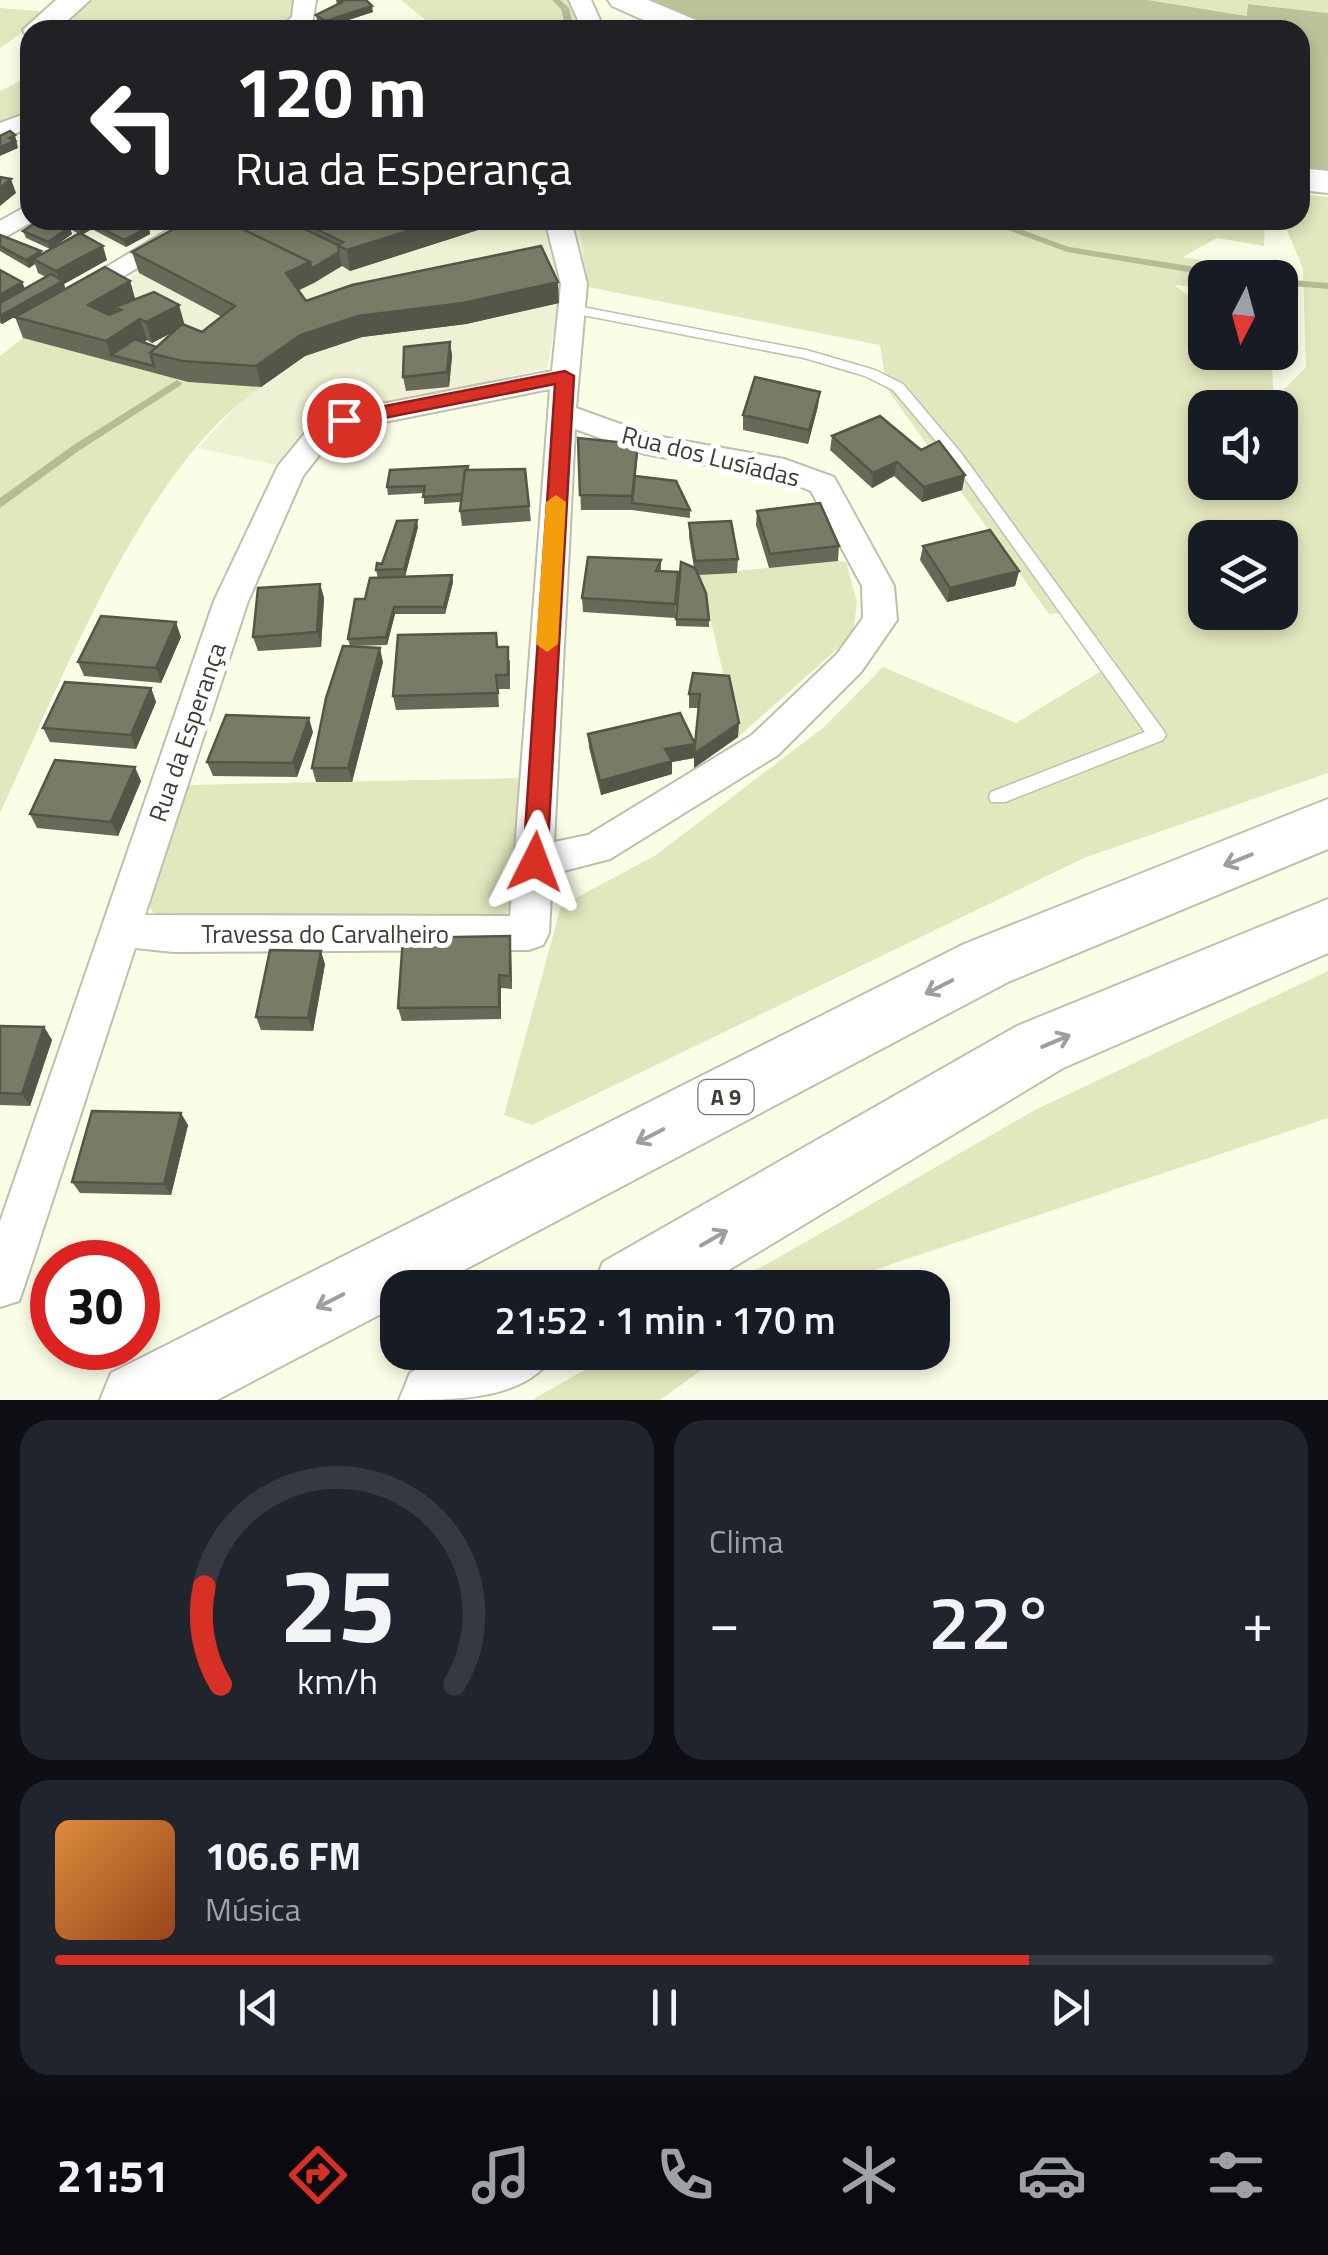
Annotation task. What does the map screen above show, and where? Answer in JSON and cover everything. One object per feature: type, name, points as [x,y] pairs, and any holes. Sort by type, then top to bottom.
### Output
[{"type":"highway","name":"A 9","points":[[138,1400],[986,963],[1328,823]]},
{"type":"highway","points":[[661,1270],[1040,1047],[1328,925]]},
{"type":"highway","points":[[437,1400],[488,1370]]},
{"type":"main road","points":[[50,20],[75,0]]},
{"type":"main road","points":[[623,0],[669,20]]},
{"type":"street","points":[[52,307],[187,230]]},
{"type":"street","points":[[535,862],[561,413],[574,284],[560,230]]},
{"type":"street","name":"Rua da Esperança","points":[[2,1284],[231,600],[289,474],[320,434],[344,420],[565,376]]},
{"type":"street","name":"Rua dos Lusíadas","points":[[535,862],[598,848],[765,745],[849,663],[880,620],[878,586],[823,484],[784,469],[645,444],[561,413]]},
{"type":"street","name":"Travessa do Carvalheiro","points":[[121,929],[173,936],[529,933],[535,862]]},
{"type":"lane","points":[[572,310],[806,354],[870,374],[898,388],[956,456],[1157,735],[998,796]]},
{"type":"shaded area","points":[[93,0],[295,0],[288,20],[68,20]]},
{"type":"shaded area","points":[[401,0],[569,0],[576,14],[576,20],[426,20]]},
{"type":"shaded area","points":[[645,0],[1148,0],[1247,16],[1248,4],[1328,13],[1328,172],[1310,170],[1310,20],[693,20]]},
{"type":"shaded area","points":[[1148,0],[1328,0],[1328,13],[1249,4],[1248,16]]},
{"type":"shaded area","points":[[0,8],[51,12],[40,20],[20,20],[20,34],[0,48]]},
{"type":"shaded area","points":[[20,81],[20,116],[0,124],[0,91]]},
{"type":"shaded area","points":[[1310,195],[1328,197],[1328,773],[1084,858],[532,1125],[504,1115],[561,906],[656,855],[824,727],[883,667],[1016,723],[1116,662],[1078,612],[1049,614],[887,389],[880,345],[588,287],[579,230],[1265,230],[1264,246],[1217,238],[1183,257],[1199,260],[1188,260],[1188,286],[1174,285],[1188,295],[1188,370],[1272,370],[1273,390],[1188,390],[1188,500],[1298,500],[1298,390],[1284,390],[1306,367],[1303,269],[1287,230],[1310,230]]},
{"type":"shaded area","points":[[213,230],[579,230],[588,287],[545,268],[559,303],[547,368],[333,416],[281,466],[198,448],[242,400],[260,388],[188,382],[23,338]]},
{"type":"shaded area","points":[[23,338],[188,382],[261,387],[218,423],[179,469],[142,523],[78,643],[0,813],[0,356]]},
{"type":"shaded area","points":[[846,562],[857,602],[853,635],[738,737],[706,600],[695,575]]},
{"type":"shaded area","points":[[521,778],[514,903],[504,917],[155,915],[148,905],[187,785]]},
{"type":"shaded area","points":[[1328,971],[1328,1118],[874,1270],[757,1270],[1035,1110]]},
{"type":"shaded area","points":[[584,1370],[701,1370],[660,1400],[532,1400]]},
{"type":"building","points":[[339,0],[366,0],[372,6],[329,20],[316,15],[342,2]]},
{"type":"building","points":[[10,131],[15,135],[9,138],[15,141],[0,147],[0,136]]},
{"type":"building","points":[[25,230],[66,230],[48,242]]},
{"type":"building","points":[[105,230],[142,230],[124,240]]},
{"type":"building","points":[[172,230],[244,230],[310,262],[286,273],[306,301],[352,285],[541,246],[558,282],[463,303],[358,316],[301,335],[256,366],[182,361],[150,353],[182,324],[202,332],[235,306],[132,252]]},
{"type":"building","points":[[244,230],[307,230],[338,245],[339,252],[311,269],[310,262]]},
{"type":"building","points":[[318,230],[411,230],[347,250],[338,245],[343,242]]},
{"type":"building","points":[[80,233],[103,246],[56,271],[33,259]]},
{"type":"building","points":[[0,235],[41,251],[26,260],[0,246]]},
{"type":"building","points":[[105,267],[130,281],[88,305],[109,315],[121,310],[115,307],[154,292],[179,305],[146,322],[140,319],[106,341],[15,317]]},
{"type":"building","points":[[0,270],[22,282],[0,295]]},
{"type":"building","points":[[51,274],[63,281],[0,316],[0,303]]},
{"type":"building","points":[[135,339],[156,347],[150,353],[154,366],[111,355]]},
{"type":"building","points":[[450,342],[447,372],[403,377],[404,347]]},
{"type":"building","points":[[755,377],[820,392],[809,430],[743,415]]},
{"type":"building","points":[[880,416],[921,450],[939,441],[965,475],[924,487],[897,462],[873,473],[832,436]]},
{"type":"building","points":[[578,438],[638,444],[632,496],[580,495]]},
{"type":"building","points":[[468,466],[462,494],[423,497],[425,486],[387,487],[390,470]]},
{"type":"building","points":[[525,469],[529,506],[460,511],[465,470]]},
{"type":"building","points":[[635,476],[676,481],[690,510],[632,503]]},
{"type":"building","points":[[820,503],[839,546],[770,554],[757,511]]},
{"type":"building","points":[[417,520],[404,569],[376,570],[377,563],[382,564],[397,521]]},
{"type":"building","points":[[731,521],[738,559],[695,561],[689,523]]},
{"type":"building","points":[[990,530],[1019,571],[950,588],[923,546]]},
{"type":"building","points":[[588,557],[661,560],[656,571],[678,572],[675,604],[582,598]]},
{"type":"building","points":[[681,562],[695,568],[706,593],[709,620],[676,619]]},
{"type":"building","points":[[452,575],[444,607],[394,607],[386,637],[348,639],[355,599],[365,599],[370,578]]},
{"type":"building","points":[[320,584],[317,632],[253,637],[258,588]]},
{"type":"building","points":[[101,616],[176,622],[156,668],[78,662]]},
{"type":"building","points":[[496,633],[497,647],[508,647],[508,675],[496,675],[498,693],[393,696],[398,635]]},
{"type":"building","points":[[343,646],[380,648],[348,768],[312,768],[326,698]]},
{"type":"building","points":[[693,673],[729,676],[739,723],[694,754],[700,694],[689,694]]},
{"type":"building","points":[[65,682],[151,688],[131,735],[43,728]]},
{"type":"building","points":[[680,713],[695,744],[665,749],[672,761],[600,781],[588,734]]},
{"type":"building","points":[[226,715],[309,718],[293,763],[207,762]]},
{"type":"building","points":[[55,760],[135,767],[111,822],[30,814]]},
{"type":"building","points":[[510,936],[510,976],[499,975],[499,1007],[398,1008],[403,938]]},
{"type":"building","points":[[270,950],[321,951],[308,1018],[256,1017]]},
{"type":"building","points":[[0,1026],[44,1027],[22,1094],[0,1093]]},
{"type":"building","points":[[92,1111],[181,1113],[164,1184],[72,1182]]},
{"type":"waterway","points":[[556,0],[565,8],[568,20]]},
{"type":"waterway","points":[[1014,230],[1067,249],[1188,269]]},
{"type":"waterway","points":[[1298,284],[1328,286]]},
{"type":"waterway","points":[[0,504],[76,448],[177,383]]},
{"type":"slow traffic","points":[[547,644],[556,502]]},
{"type":"route","points":[[344,420],[565,376],[535,862]]}]
